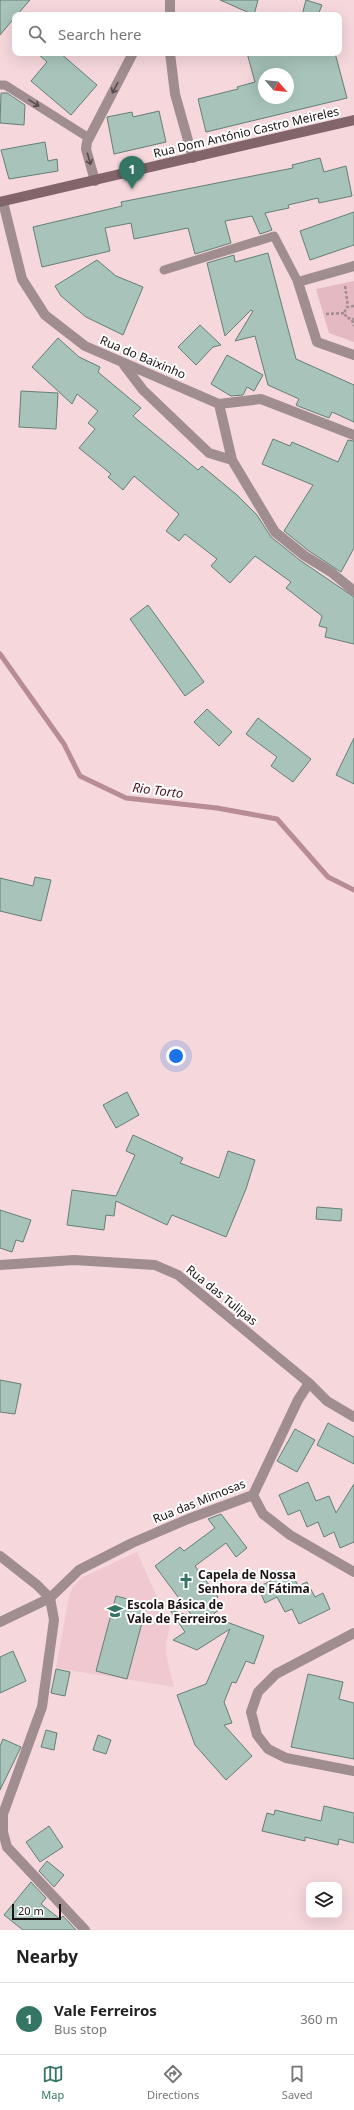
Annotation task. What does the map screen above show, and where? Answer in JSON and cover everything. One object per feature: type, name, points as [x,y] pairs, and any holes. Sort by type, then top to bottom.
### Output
[{"type":"main road","name":"Rua Dom António Castro Meireles","points":[[1,202],[353,123]]},
{"type":"street","points":[[170,0],[170,12]]},
{"type":"street","points":[[95,181],[86,149],[89,138],[131,56]]},
{"type":"street","points":[[170,56],[175,94],[193,158]]},
{"type":"street","name":"Rua do Baixinho","points":[[1,202],[22,278],[45,315],[85,346],[123,364],[219,404],[261,399],[354,435]]},
{"type":"street","points":[[354,266],[298,282],[317,342],[354,355]]},
{"type":"street","points":[[123,364],[144,390],[209,452],[232,460]]},
{"type":"street","points":[[219,404],[232,460],[275,532],[305,556],[331,572],[354,591]]},
{"type":"street","name":"Rua das Tulipas","points":[[0,1265],[74,1260],[155,1265],[178,1276],[309,1383],[328,1401],[354,1417]]},
{"type":"street","name":"Rua das Mimosas","points":[[0,1622],[50,1598],[79,1570],[132,1543],[188,1519],[253,1495],[298,1400],[309,1383]]},
{"type":"street","points":[[253,1495],[263,1514],[290,1535],[354,1572]]},
{"type":"street","points":[[0,1556],[37,1585],[50,1598],[54,1620],[42,1707],[3,1814],[4,1847],[85,1930]]},
{"type":"street","points":[[354,1633],[276,1674],[258,1692],[251,1712],[257,1735],[268,1749],[286,1758],[354,1770]]},
{"type":"lane","points":[[0,85],[5,85],[89,138]]},
{"type":"lane","points":[[164,270],[274,236],[298,282]]},
{"type":"path","points":[[344,313],[348,306],[345,286]]},
{"type":"path","points":[[348,306],[354,306]]},
{"type":"path","points":[[326,314],[344,313]]},
{"type":"path","points":[[344,313],[346,318],[353,319],[354,326]]},
{"type":"shaded area","points":[[354,281],[354,342],[329,333],[316,289]]},
{"type":"shaded area","name":"Escola Básica de Vale de Ferreiros","points":[[137,1552],[170,1627],[166,1642],[166,1655],[174,1687],[56,1668],[69,1596],[73,1586],[83,1577]]},
{"type":"building","points":[[0,0],[30,0],[20,12],[12,12],[12,21],[0,35]]},
{"type":"building","points":[[220,0],[258,0],[255,12],[247,12]]},
{"type":"building","points":[[306,0],[322,5],[319,12],[303,12]]},
{"type":"building","points":[[40,56],[63,56],[97,85],[71,115],[31,81],[47,62]]},
{"type":"building","points":[[248,56],[336,56],[347,98],[206,132],[198,99],[238,89],[237,87],[255,82]]},
{"type":"building","points":[[1,93],[7,93],[25,105],[24,125],[0,123]]},
{"type":"building","points":[[159,111],[166,142],[114,154],[107,117],[132,112],[133,117]]},
{"type":"building","points":[[45,142],[48,161],[57,159],[58,171],[9,179],[1,150]]},
{"type":"building","points":[[320,158],[324,172],[346,166],[352,196],[319,203],[318,198],[288,205],[289,208],[265,213],[272,230],[260,234],[252,216],[225,221],[231,243],[195,254],[188,228],[134,239],[131,223],[105,228],[110,251],[42,267],[33,227],[122,206],[121,202],[293,168],[292,165]]},
{"type":"building","points":[[354,212],[354,245],[310,260],[300,231]]},
{"type":"building","points":[[268,253],[296,359],[354,385],[354,422],[332,412],[329,418],[296,405],[299,399],[268,385],[255,336],[235,341],[253,311],[251,310],[225,336],[207,263],[234,255],[235,262]]},
{"type":"building","points":[[97,260],[116,276],[143,287],[123,335],[86,317],[61,296],[55,286]]},
{"type":"building","points":[[200,325],[221,345],[213,347],[196,365],[178,347]]},
{"type":"building","points":[[58,338],[79,357],[100,367],[98,372],[141,408],[133,416],[198,470],[202,466],[237,495],[257,515],[271,537],[301,561],[354,597],[354,644],[325,637],[327,628],[319,626],[322,616],[286,588],[291,582],[255,556],[230,583],[211,566],[217,559],[185,534],[179,541],[166,531],[179,514],[134,476],[123,490],[108,477],[111,474],[79,448],[95,429],[88,423],[98,411],[77,394],[72,404],[32,367]]},
{"type":"building","points":[[227,355],[263,375],[254,391],[247,387],[243,395],[231,396],[211,384]]},
{"type":"building","points":[[21,391],[58,393],[56,429],[19,427]]},
{"type":"building","points":[[273,439],[290,446],[292,442],[338,462],[348,440],[354,441],[354,548],[341,572],[309,551],[284,531],[313,485],[262,464]]},
{"type":"building","points":[[148,605],[204,682],[185,696],[130,619]]},
{"type":"building","points":[[207,709],[232,732],[219,746],[194,722]]},
{"type":"building","points":[[258,718],[311,759],[293,782],[271,766],[277,757],[246,734]]},
{"type":"building","points":[[354,738],[354,784],[336,775]]},
{"type":"building","points":[[35,877],[51,880],[41,921],[0,911],[0,878],[33,886]]},
{"type":"building","points":[[127,1092],[139,1115],[116,1128],[103,1105]]},
{"type":"building","points":[[133,1135],[183,1158],[180,1163],[219,1178],[228,1151],[255,1160],[246,1189],[226,1237],[172,1215],[167,1225],[116,1201],[114,1216],[106,1215],[104,1230],[67,1225],[72,1190],[116,1196],[135,1155],[126,1151]]},
{"type":"building","points":[[317,1207],[342,1209],[341,1221],[316,1219]]},
{"type":"building","points":[[0,1210],[31,1220],[23,1242],[16,1240],[12,1252],[0,1248]]},
{"type":"building","points":[[0,1380],[21,1384],[15,1414],[0,1412]]},
{"type":"building","points":[[328,1423],[354,1437],[354,1464],[317,1445]]},
{"type":"building","points":[[295,1429],[315,1440],[297,1472],[277,1461]]},
{"type":"building","points":[[308,1482],[316,1501],[329,1496],[336,1513],[354,1484],[354,1542],[340,1548],[334,1532],[324,1537],[318,1522],[307,1527],[300,1510],[288,1515],[279,1495]]},
{"type":"building","points":[[221,1514],[247,1548],[236,1557],[226,1543],[195,1566],[218,1597],[214,1600],[220,1609],[211,1616],[264,1636],[254,1664],[246,1661],[236,1683],[232,1682],[224,1702],[232,1723],[224,1725],[252,1756],[226,1780],[195,1745],[177,1695],[206,1684],[230,1629],[197,1650],[173,1640],[185,1632],[170,1610],[193,1617],[155,1566],[180,1547],[184,1551],[215,1528],[208,1519]]},
{"type":"building","points":[[291,1571],[298,1586],[307,1582],[315,1597],[323,1593],[330,1609],[299,1624],[292,1609],[285,1612],[277,1597],[265,1603],[258,1587]]},
{"type":"building","points":[[116,1596],[147,1604],[127,1679],[96,1671]]},
{"type":"building","points":[[13,1651],[26,1681],[0,1693],[0,1657]]},
{"type":"building","points":[[56,1669],[70,1672],[65,1696],[51,1693]]},
{"type":"building","points":[[308,1674],[343,1682],[339,1699],[354,1703],[354,1759],[291,1747]]},
{"type":"building","points":[[46,1730],[57,1733],[54,1750],[41,1747]]},
{"type":"building","points":[[98,1735],[111,1740],[106,1754],[93,1750]]},
{"type":"building","points":[[3,1739],[21,1747],[0,1790],[0,1746]]},
{"type":"building","points":[[324,1806],[354,1813],[354,1843],[339,1839],[338,1845],[305,1837],[305,1841],[262,1831],[267,1813],[274,1815],[275,1810],[321,1821]]},
{"type":"building","points":[[49,1826],[63,1847],[40,1862],[26,1842]]},
{"type":"building","points":[[47,1861],[64,1875],[54,1887],[39,1871]]},
{"type":"building","points":[[31,1882],[46,1898],[41,1904],[60,1919],[63,1916],[76,1930],[23,1930],[4,1915]]},
{"type":"waterway","name":"Rio Torto","points":[[0,654],[64,744],[80,776],[126,798],[217,808],[277,819],[328,877],[354,890]]},
{"type":"place","name":"Vale Ferreiros","points":[[132,189]]},
{"type":"place","name":"Capela de Nossa Senhora de Fátima","points":[[186,1581]]},
{"type":"place","name":"Escola Básica de Vale de Ferreiros","points":[[115,1611]]}]
